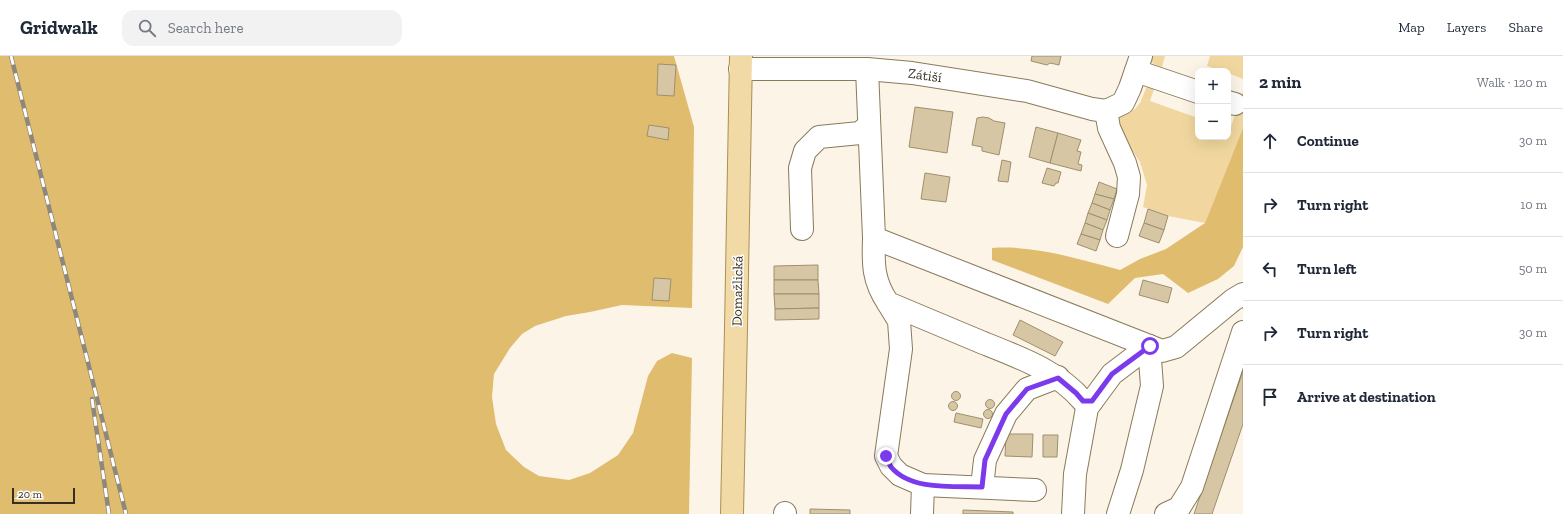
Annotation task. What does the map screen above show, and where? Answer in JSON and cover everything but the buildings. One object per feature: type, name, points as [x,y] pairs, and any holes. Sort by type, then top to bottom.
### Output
[{"type":"main road","name":"Domažlická","points":[[732,514],[743,60]]},
{"type":"street","name":"Zátiší","points":[[743,60],[912,73],[1027,91],[1092,110],[1106,112]]},
{"type":"street","points":[[1117,236],[1128,194],[1129,178],[1125,163],[1109,128],[1106,112],[1123,103],[1138,64],[1195,91]]},
{"type":"street","points":[[867,69],[875,276],[880,291],[899,321],[901,349],[886,456],[891,466],[900,475],[923,485],[1035,490]]},
{"type":"street","points":[[802,229],[800,168],[804,151],[819,137],[860,134],[869,125]]},
{"type":"street","points":[[874,238],[1162,351],[1176,347],[1233,300],[1243,294]]},
{"type":"street","points":[[888,303],[1025,360],[1058,378],[1083,401],[1092,401]]},
{"type":"street","points":[[1166,514],[1179,508],[1192,488],[1243,332]]},
{"type":"street","points":[[1073,514],[1075,474],[1087,408],[1112,374],[1150,346]]},
{"type":"street","points":[[1118,514],[1132,470],[1152,386],[1150,346]]},
{"type":"street","points":[[982,487],[985,460],[1006,414],[1027,389],[1058,378]]},
{"type":"street","points":[[922,514],[923,485]]},
{"type":"shaded area","points":[[0,56],[674,56],[694,127],[692,308],[622,305],[566,316],[535,326],[522,334],[510,348],[494,374],[492,397],[496,424],[506,450],[524,467],[539,476],[569,480],[590,473],[618,455],[633,433],[648,376],[657,361],[672,353],[692,358],[689,514],[0,514]]},
{"type":"shaded area","points":[[1149,56],[1165,56],[1162,67],[1153,63]]},
{"type":"shaded area","points":[[1210,56],[1243,56],[1243,79],[1231,74],[1231,68],[1213,68],[1207,66]]},
{"type":"shaded area","points":[[1147,86],[1155,86],[1150,101],[1195,117],[1195,140],[1231,140],[1231,126],[1243,91],[1243,128],[1205,223],[1168,216],[1143,207],[1147,185],[1140,162],[1123,137],[1115,120],[1135,109],[1140,103]]},
{"type":"shaded area","points":[[1243,128],[1243,247],[1234,266],[1218,279],[1188,293],[1163,274],[1135,278],[1108,304],[992,260],[992,248],[1025,249],[1073,257],[1120,270],[1140,259],[1166,249],[1205,223]]},
{"type":"railway","points":[[11,56],[126,514]]},
{"type":"railway","points":[[92,399],[109,514]]},
{"type":"route","points":[[886,456],[891,466],[900,475],[923,485],[982,487],[985,460],[1006,414],[1027,389],[1058,378],[1083,401],[1092,401],[1112,374],[1150,346]]}]
